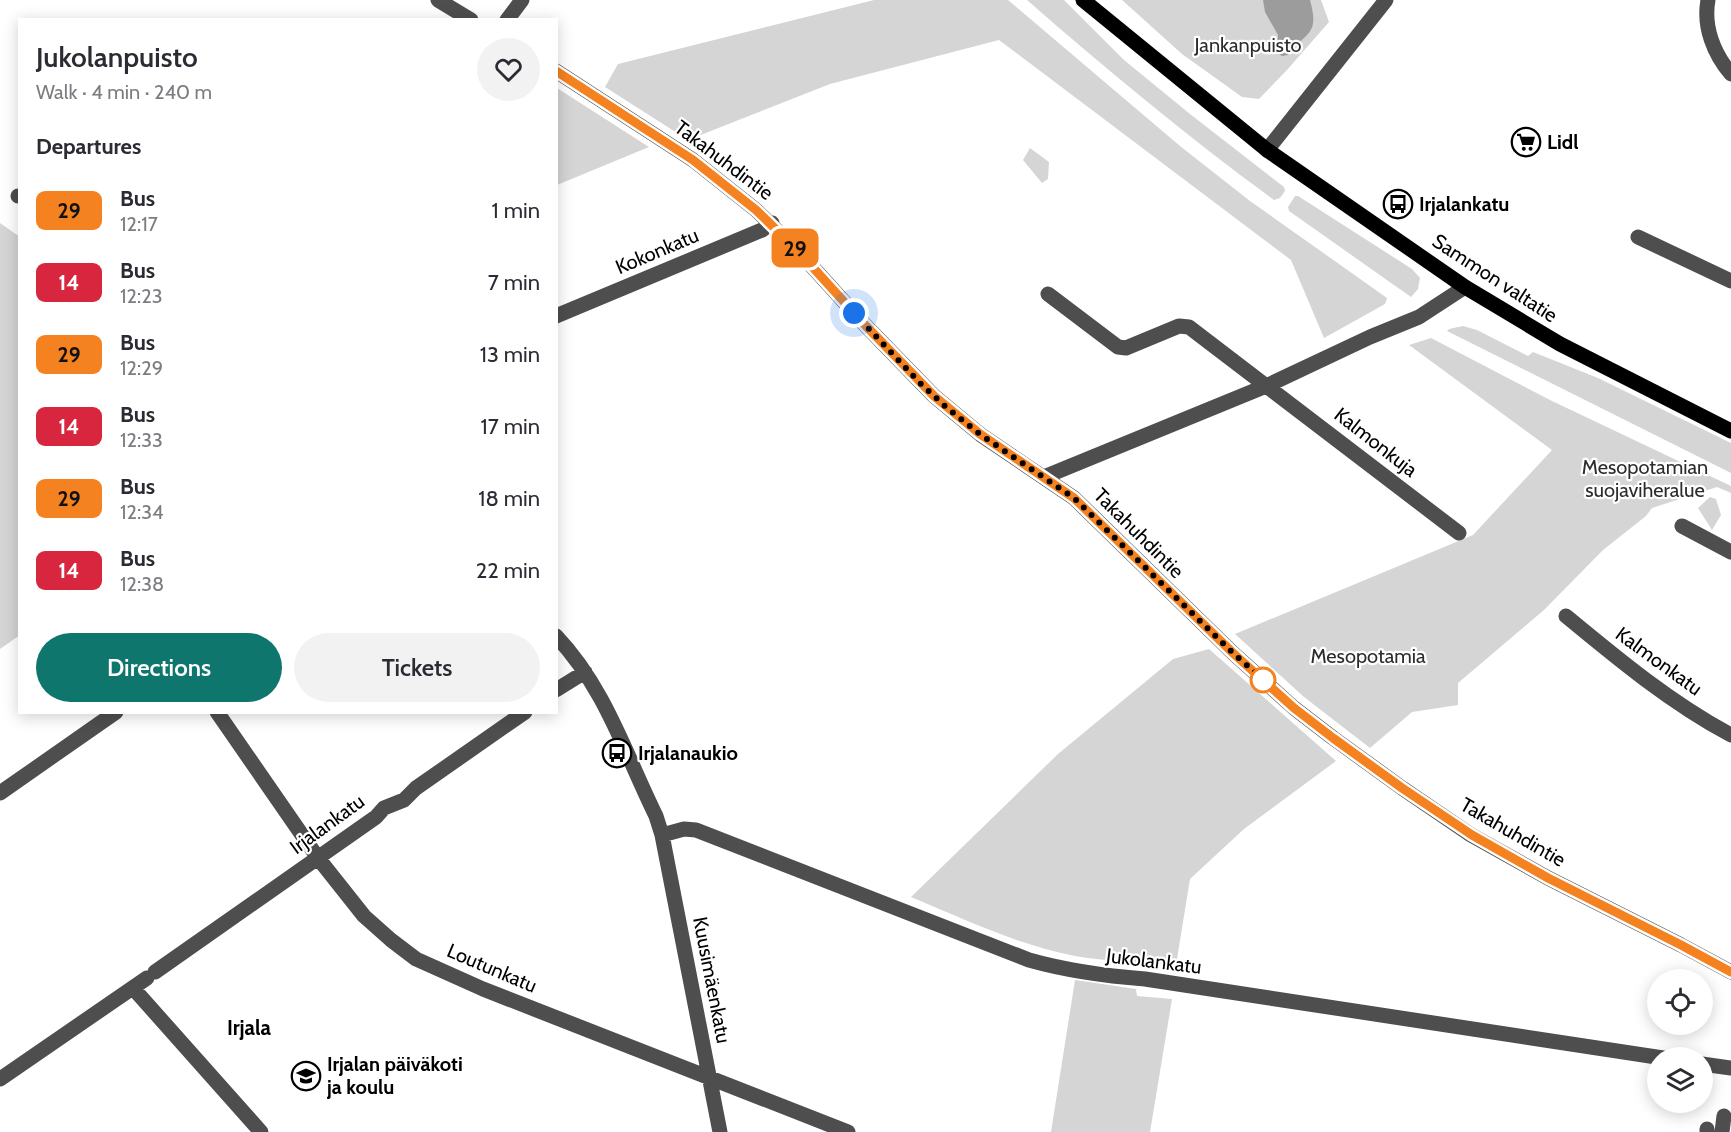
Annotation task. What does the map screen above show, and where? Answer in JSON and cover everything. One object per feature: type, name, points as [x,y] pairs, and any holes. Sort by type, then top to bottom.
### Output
[{"type":"main road","name":"Sammon valtatie","points":[[1083,0],[1267,150],[1465,287],[1560,344],[1731,431]]},
{"type":"street","points":[[438,0],[468,18]]},
{"type":"street","points":[[508,18],[522,0]]},
{"type":"street","points":[[1267,150],[1386,0]]},
{"type":"street","points":[[1708,0],[1706,8],[1710,42],[1731,74]]},
{"type":"street","name":"Takahuhdintie","points":[[558,72],[693,160],[772,223],[927,390],[980,434],[1074,498],[1234,654],[1294,708],[1402,788],[1511,858],[1731,972]]},
{"type":"street","name":"Kokonkatu","points":[[558,315],[762,230],[772,223]]},
{"type":"street","points":[[1638,237],[1731,281]]},
{"type":"street","points":[[1044,477],[1266,386],[1419,317],[1465,287]]},
{"type":"street","name":"Kalmonkuja","points":[[1048,294],[1118,346],[1126,348],[1179,326],[1189,327],[1459,533]]},
{"type":"street","points":[[1682,526],[1731,552]]},
{"type":"street","name":"Kalmonkatu","points":[[1566,616],[1663,692],[1696,715],[1731,735]]},
{"type":"street","points":[[558,638],[577,658],[599,695],[656,816],[662,835]]},
{"type":"street","points":[[558,689],[585,672]]},
{"type":"street","points":[[0,793],[113,714]]},
{"type":"street","name":"Loutunkatu","points":[[218,714],[318,858],[364,916],[416,959],[483,989],[848,1132]]},
{"type":"street","name":"Irjalankatu","points":[[0,1079],[318,858],[376,817],[384,808],[404,800],[416,788],[522,714]]},
{"type":"street","name":"Jukolankatu","points":[[662,835],[684,829],[696,830],[1029,960],[1063,969],[1145,979],[1647,1056]]},
{"type":"street","name":"Kuusimäenkatu","points":[[662,835],[720,1132]]},
{"type":"street","points":[[133,988],[261,1132]]},
{"type":"street","points":[[1713,1066],[1731,1068]]},
{"type":"street","points":[[1712,1131],[1724,1116]]},
{"type":"green space","points":[[874,0],[1008,0],[1180,146],[1250,201],[1387,298],[1385,304],[1324,338],[1291,260],[999,40],[830,84],[688,140],[605,87],[618,64]]},
{"type":"green space","points":[[1027,0],[1064,0],[1124,60],[1284,187],[1285,191],[1280,198],[1274,200],[1210,152]]},
{"type":"green space","name":"Jankanpuisto","points":[[1122,0],[1321,0],[1329,22],[1259,99],[1242,97],[1182,54]]},
{"type":"green space","points":[[558,89],[649,147],[558,185]]},
{"type":"green space","points":[[1030,148],[1049,162],[1048,179],[1042,183],[1023,160]]},
{"type":"green space","points":[[1295,196],[1412,269],[1420,278],[1418,289],[1411,297],[1289,211],[1288,207]]},
{"type":"green space","points":[[0,223],[18,236],[18,636],[0,649]]},
{"type":"green space","points":[[1463,326],[1477,330],[1528,356],[1533,352],[1598,378],[1731,443],[1731,473],[1447,331]]},
{"type":"green space","name":"Mesopotamia","points":[[1431,338],[1550,400],[1731,486],[1731,493],[1717,487],[1652,508],[1646,516],[1603,550],[1544,610],[1458,683],[1458,705],[1412,712],[1370,748],[1304,697],[1235,634],[1473,535],[1552,450],[1409,345]]},
{"type":"green space","points":[[1710,497],[1716,499],[1721,515],[1712,530],[1698,508]]},
{"type":"green space","points":[[1209,649],[1336,761],[1244,829],[1190,879],[1176,965],[1088,958],[1054,951],[991,931],[911,897],[1058,754],[1173,659]]},
{"type":"green space","points":[[1075,980],[1136,989],[1137,996],[1172,999],[1150,1132],[1051,1132]]},
{"type":"shaded area","points":[[1263,0],[1310,0],[1313,20],[1310,32],[1288,55],[1282,56],[1277,53],[1278,35],[1265,12]]},
{"type":"bus line","name":"29","points":[[558,72],[592,92],[693,160],[772,223],[934,396],[980,434],[1067,492],[1234,654],[1294,708],[1333,738],[1472,835],[1548,878],[1731,972]]},
{"type":"place","name":"Lidl","points":[[1526,142]]},
{"type":"place","name":"Irjalankatu","points":[[1398,204]]},
{"type":"place","name":"Irjalanaukio","points":[[617,753]]},
{"type":"place","name":"Irjalan päiväkoti ja koulu","points":[[306,1076]]},
{"type":"district","name":"Irjala","points":[[249,1027]]},
{"type":"route","points":[[854,313],[946,407],[981,435],[1074,498],[1132,557],[1266,682],[1263,680]]},
{"type":"park label","name":"Mesopotamian suojaviheralue","points":[[1645,478]]}]
